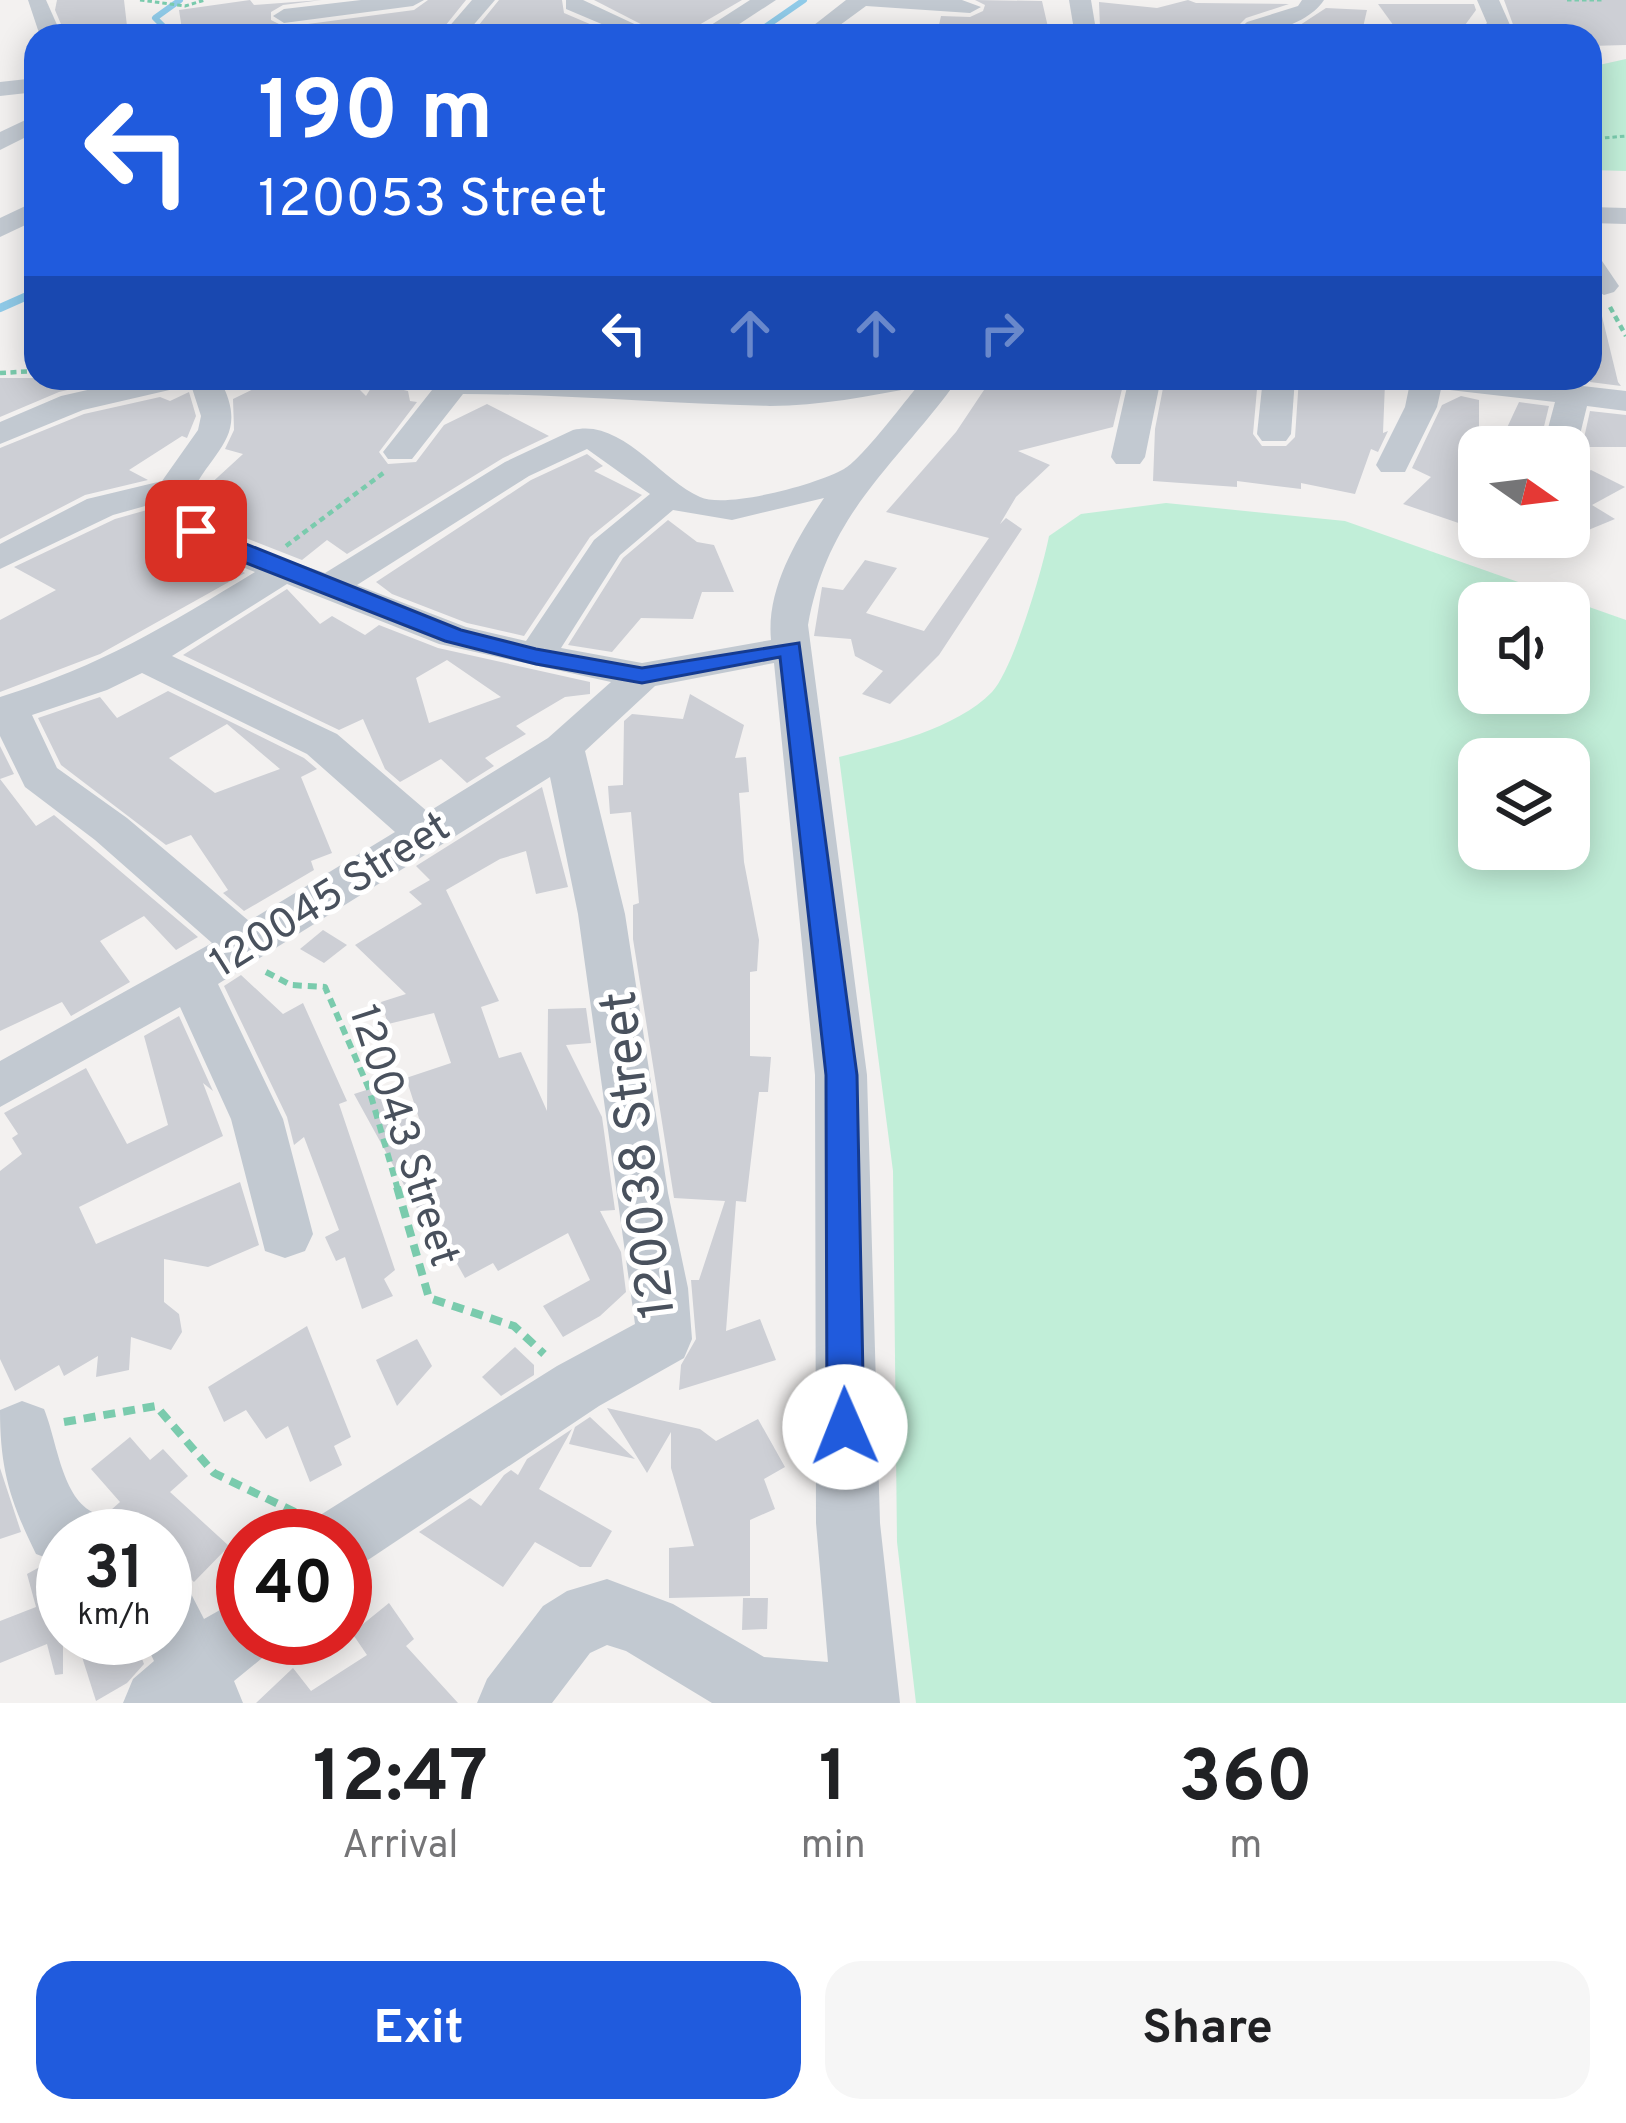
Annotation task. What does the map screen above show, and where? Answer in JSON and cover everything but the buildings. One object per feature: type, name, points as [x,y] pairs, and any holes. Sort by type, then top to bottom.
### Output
[{"type":"street","points":[[284,16],[413,0]]},
{"type":"street","points":[[463,24],[484,0]]},
{"type":"street","points":[[725,24],[765,0]]},
{"type":"street","points":[[828,24],[864,0],[970,7]]},
{"type":"street","points":[[1262,24],[1306,11],[1312,0]]},
{"type":"street","points":[[37,3],[46,24]]},
{"type":"street","points":[[574,4],[621,24]]},
{"type":"street","points":[[715,8],[740,15]]},
{"type":"street","points":[[0,434],[73,404],[132,390]]},
{"type":"street","points":[[209,390],[218,409],[217,430],[175,488],[172,504],[196,531],[274,566],[453,636],[642,676],[791,648]]},
{"type":"street","points":[[400,452],[449,390]]},
{"type":"street","points":[[676,390],[772,396],[846,390]]},
{"type":"street","points":[[511,1703],[570,1625],[592,1612],[608,1610],[631,1615],[693,1658],[762,1690],[865,1699],[848,1522],[841,1075],[791,648],[795,584],[827,520],[933,390]]},
{"type":"street","points":[[1128,457],[1142,390]]},
{"type":"street","points":[[1274,434],[1278,390]]},
{"type":"street","points":[[1394,465],[1425,390]]},
{"type":"street","points":[[1531,390],[1626,400]]},
{"type":"street","points":[[1566,426],[1574,395]]},
{"type":"street","points":[[328,587],[517,470],[578,439],[595,439],[695,508],[736,507],[862,475]]},
{"type":"street","points":[[0,558],[100,507],[175,488]]},
{"type":"street","points":[[536,656],[601,550],[629,521],[673,495]]},
{"type":"street","points":[[274,566],[142,657],[93,681],[4,710],[40,777],[111,829],[223,959],[285,1234]]},
{"type":"street","points":[[142,657],[322,744],[424,833]]},
{"type":"street","name":"120045 Street","points":[[0,1086],[223,959],[562,748],[642,676]]},
{"type":"street","name":"120038 Street","points":[[360,1509],[658,1342],[664,1327],[625,1094],[612,955],[598,875],[562,748]]},
{"type":"street","points":[[22,1430],[48,1509]]},
{"type":"path","points":[[140,0],[185,6],[205,0]]},
{"type":"path","points":[[1567,0],[1604,0]]},
{"type":"path","points":[[274,566],[406,455],[400,452]]},
{"type":"path","name":"120043 Street","points":[[223,959],[291,985],[325,987],[368,1089],[428,1298],[514,1326],[578,1386]]},
{"type":"path","points":[[22,1430],[156,1406],[214,1473],[287,1509]]},
{"type":"green space","points":[[1626,59],[1626,171],[1602,170],[1602,64]]},
{"type":"green space","points":[[1166,503],[1345,521],[1518,582],[1458,582],[1458,714],[1590,714],[1590,607],[1626,620],[1626,1703],[916,1703],[897,1542],[893,1171],[839,757],[940,726],[992,692],[1018,641],[1049,536],[1081,514]]},
{"type":"waterway","points":[[161,24],[155,18],[180,0]]},
{"type":"waterway","points":[[769,24],[804,0]]},
{"type":"waterway","points":[[0,308],[24,297]]},
{"type":"route","points":[[196,531],[220,545],[453,636],[536,656],[642,676],[791,648],[841,1075],[845,1427]]}]
